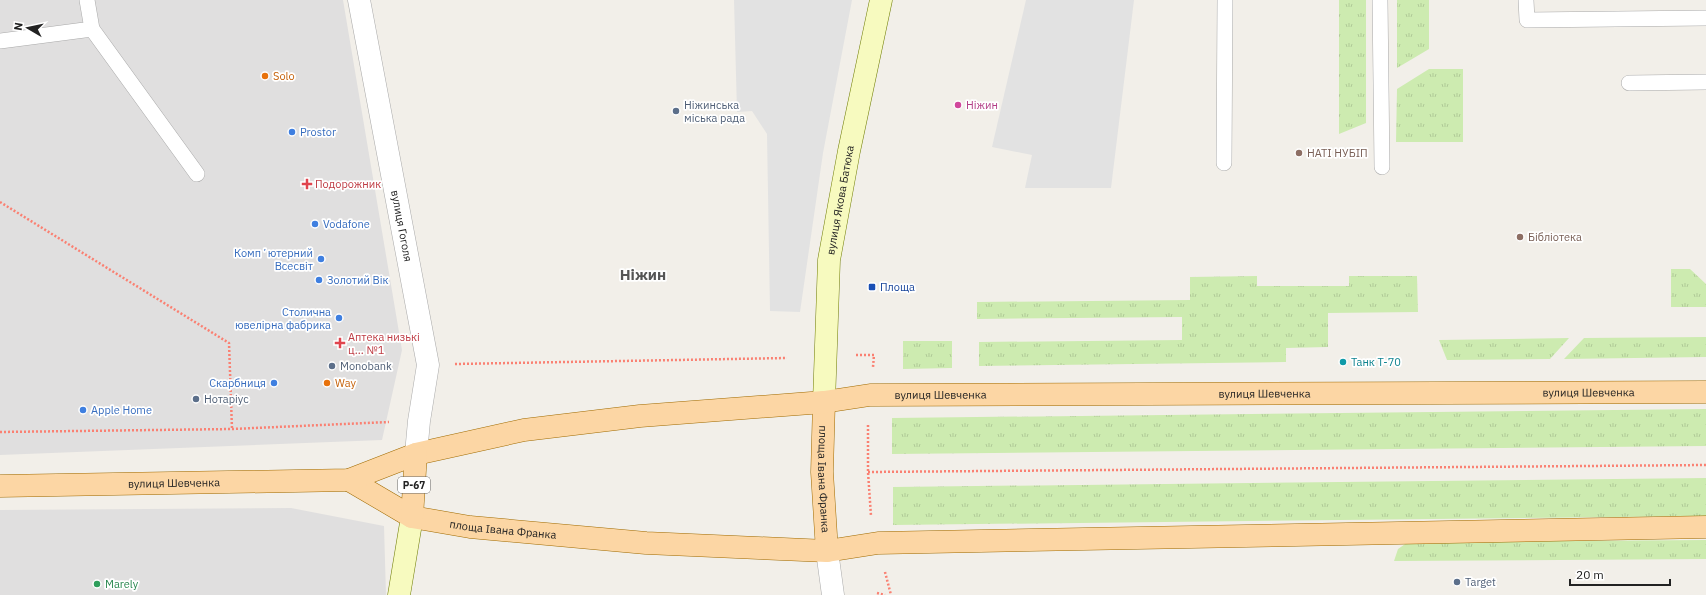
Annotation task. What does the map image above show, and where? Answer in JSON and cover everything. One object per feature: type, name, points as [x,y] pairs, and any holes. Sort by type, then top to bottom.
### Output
[{"type":"main road","name":"вулиця Шевченка","points":[[824,402],[878,394],[1706,392]]},
{"type":"main road","points":[[349,480],[416,454],[532,429],[640,416],[824,402]]},
{"type":"main road","name":"площа Івана Франка","points":[[349,480],[412,517],[470,528],[646,543],[827,551],[822,472],[824,402]]},
{"type":"main road","name":"Р-67","points":[[412,517],[416,454]]},
{"type":"main road","name":"вулиця Шевченка","points":[[0,486],[349,480]]},
{"type":"main road","points":[[827,551],[878,543],[1706,527]]},
{"type":"street","name":"вулиця Гоголя","points":[[359,0],[428,365],[419,421],[416,454]]},
{"type":"street","name":"вулиця Якова Батюка","points":[[824,402],[829,260],[849,151],[881,0]]},
{"type":"street","points":[[399,595],[412,517]]},
{"type":"street","points":[[827,551],[833,595]]},
{"type":"lane","points":[[87,0],[92,29],[197,174]]},
{"type":"lane","points":[[1224,162],[1225,0]]},
{"type":"lane","points":[[1380,0],[1382,167]]},
{"type":"lane","points":[[1526,0],[1527,20],[1706,18]]},
{"type":"lane","points":[[0,41],[92,29]]},
{"type":"lane","points":[[1629,83],[1706,82]]},
{"type":"path","points":[[0,202],[228,343],[232,429]]},
{"type":"path","points":[[856,355],[874,355],[873,370]]},
{"type":"path","points":[[428,365],[787,358]]},
{"type":"path","points":[[868,420],[868,472],[871,520]]},
{"type":"path","points":[[0,432],[232,429],[419,421]]},
{"type":"path","points":[[868,472],[1706,466]]},
{"type":"path","points":[[884,567],[891,595]]},
{"type":"path","points":[[877,593],[885,595]]},
{"type":"shaded area","points":[[0,0],[343,0],[402,350],[382,440],[0,455]]},
{"type":"shaded area","points":[[734,0],[852,0],[823,153],[800,312],[770,311],[767,134],[752,111],[737,112]]},
{"type":"shaded area","points":[[1026,0],[1134,0],[1111,188],[1025,188],[1032,155],[992,147]]},
{"type":"shaded area","points":[[291,508],[384,526],[386,595],[0,595],[0,510]]},
{"type":"green space","points":[[1339,0],[1366,0],[1366,123],[1339,134]]},
{"type":"green space","points":[[1397,0],[1429,0],[1429,49],[1397,68]]},
{"type":"green space","points":[[1429,69],[1463,69],[1463,142],[1396,142],[1397,89]]},
{"type":"green space","points":[[1671,269],[1690,269],[1706,284],[1706,307],[1671,307]]},
{"type":"green space","points":[[1257,276],[1257,286],[1349,286],[1349,276],[1417,276],[1418,312],[1328,313],[1328,347],[1286,348],[1286,362],[979,366],[979,342],[1182,340],[1182,317],[977,319],[977,302],[1190,300],[1190,277]]},
{"type":"green space","points":[[1706,337],[1706,357],[1564,359],[1584,338]]},
{"type":"green space","points":[[1569,338],[1550,359],[1447,360],[1439,340]]},
{"type":"green space","points":[[903,341],[952,341],[952,368],[903,369]]},
{"type":"green space","points":[[1706,409],[1706,446],[892,454],[892,418]]},
{"type":"green space","points":[[1706,478],[1706,516],[893,525],[893,487]]},
{"type":"green space","points":[[1706,540],[1706,559],[1394,561],[1398,549],[1408,542]]},
{"type":"place","name":"Solo","points":[[265,76]]},
{"type":"place","name":"Ніжин","points":[[958,105]]},
{"type":"place","name":"Ніжинська міська рада","points":[[676,111]]},
{"type":"place","name":"Prostor","points":[[292,132]]},
{"type":"place","name":"НАТІ НУБІП","points":[[1299,153]]},
{"type":"place","name":"Подорожник","points":[[307,184]]},
{"type":"place","name":"Vodafone","points":[[315,224]]},
{"type":"place","name":"Бібліотека","points":[[1520,237]]},
{"type":"place","name":"Компʼютерний Всесвіт","points":[[321,259]]},
{"type":"place","name":"Золотий Вік","points":[[319,280]]},
{"type":"place","name":"Площа","points":[[872,287]]},
{"type":"place","name":"Столична ювелірна фабрика","points":[[339,318]]},
{"type":"place","name":"Аптека низькі ц... №1","points":[[340,343]]},
{"type":"place","name":"Танк Т-70","points":[[1343,362]]},
{"type":"place","name":"Monobank","points":[[332,366]]},
{"type":"place","name":"Скарбниця","points":[[274,383]]},
{"type":"place","name":"Way","points":[[327,383]]},
{"type":"place","name":"Нотаріус","points":[[196,399]]},
{"type":"place","name":"Apple Home","points":[[83,410]]},
{"type":"place","name":"Target","points":[[1457,582]]},
{"type":"place","name":"Marely","points":[[97,584]]},
{"type":"district","name":"Ніжин","points":[[643,274]]}]
